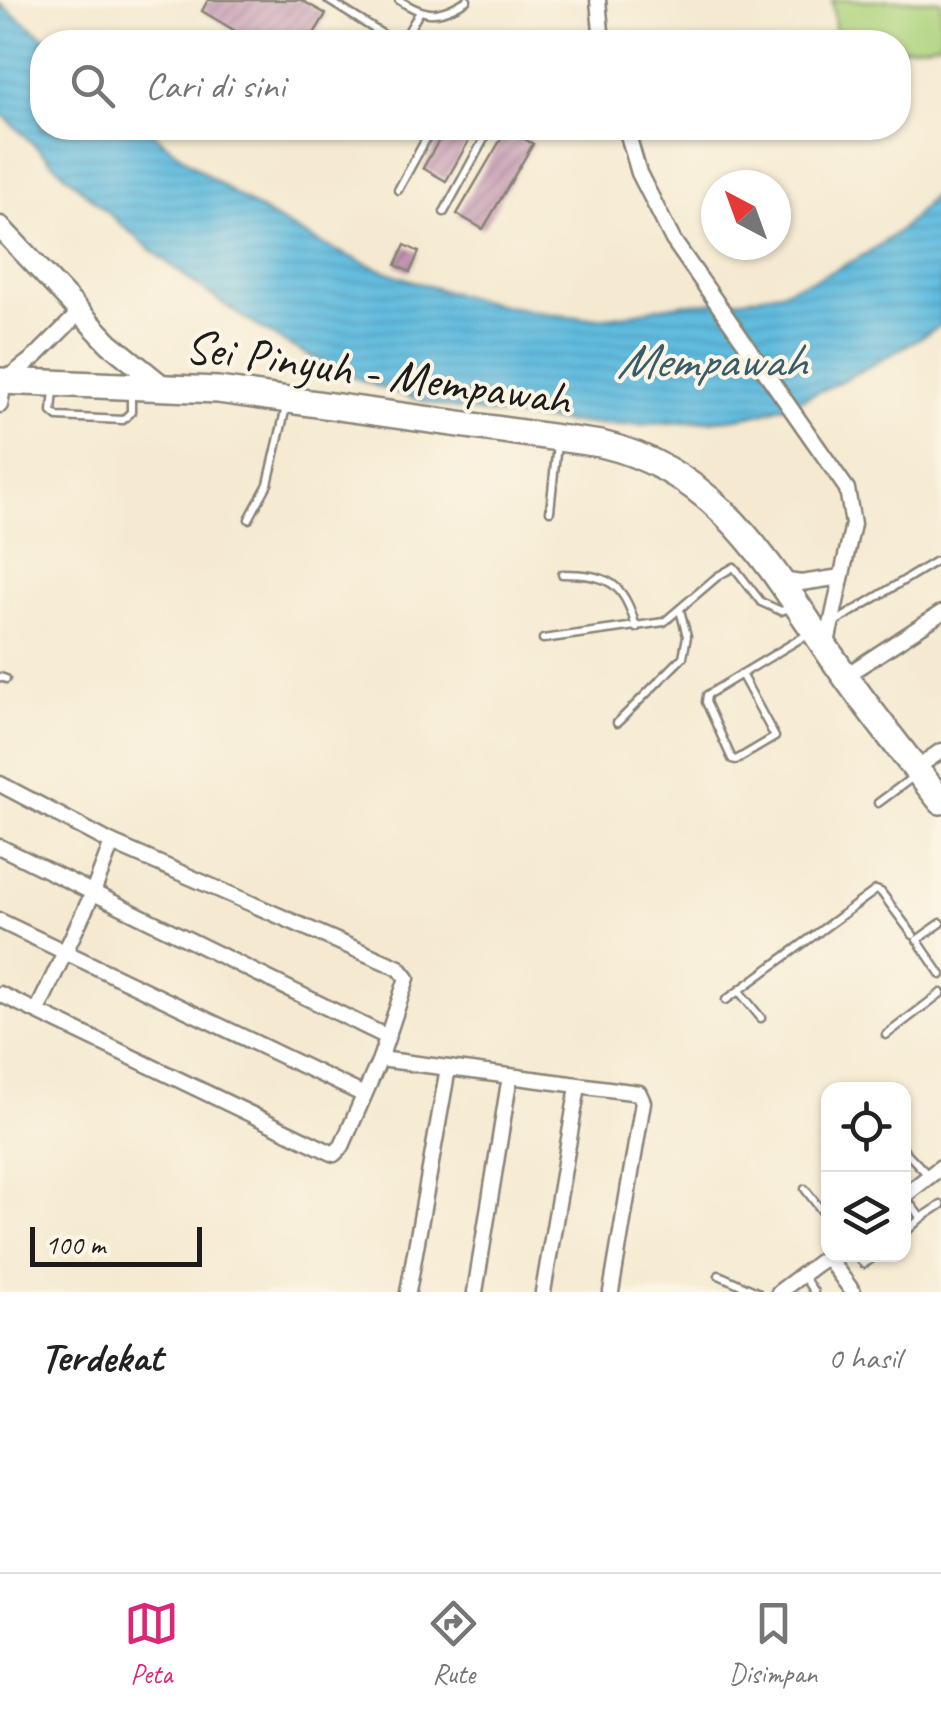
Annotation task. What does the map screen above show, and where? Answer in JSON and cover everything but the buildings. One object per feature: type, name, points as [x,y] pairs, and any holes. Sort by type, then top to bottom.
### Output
[{"type":"highway","name":"Sei Pinyuh - Mempawah","points":[[1,389],[54,388],[131,395],[161,385],[631,451],[682,477],[741,528],[824,634],[845,676],[941,801]]},
{"type":"main road","points":[[0,228],[79,314],[161,385]]},
{"type":"street","points":[[598,0],[601,30]]},
{"type":"street","points":[[630,140],[640,173],[673,240],[840,474],[852,501],[853,524],[824,634]]},
{"type":"street","points":[[1,389],[79,314]]},
{"type":"street","points":[[780,580],[801,583],[841,578]]},
{"type":"street","points":[[845,676],[941,613]]},
{"type":"street","points":[[918,770],[941,751]]},
{"type":"street","points":[[0,784],[112,843],[402,970],[407,978],[380,1058],[342,1146],[334,1154],[0,994]]},
{"type":"street","points":[[37,1011],[92,896],[112,843]]},
{"type":"street","points":[[0,848],[386,1037]]},
{"type":"street","points":[[0,921],[362,1094]]},
{"type":"street","points":[[380,1058],[638,1092],[643,1102],[611,1292]]},
{"type":"street","points":[[408,1292],[448,1068]]},
{"type":"street","points":[[475,1292],[510,1076]]},
{"type":"street","points":[[544,1292],[578,1086]]},
{"type":"street","points":[[911,1191],[935,1172]]},
{"type":"street","points":[[780,1292],[821,1261]]},
{"type":"street","points":[[832,1262],[853,1292]]},
{"type":"lane","points":[[328,0],[378,30]]},
{"type":"lane","points":[[399,0],[419,13],[442,12],[467,0]]},
{"type":"lane","points":[[407,30],[419,13]]},
{"type":"lane","points":[[398,190],[425,140]]},
{"type":"lane","points":[[444,212],[483,140]]},
{"type":"lane","points":[[249,519],[268,484],[288,401]]},
{"type":"lane","points":[[550,511],[558,438]]},
{"type":"lane","points":[[741,674],[775,738],[736,760],[732,759],[706,698],[741,674],[824,634],[936,561]]},
{"type":"lane","points":[[543,638],[664,622],[734,567],[761,602],[774,611],[797,603]]},
{"type":"lane","points":[[562,574],[589,574],[620,589],[630,605],[636,628]]},
{"type":"lane","points":[[617,724],[683,657],[688,636],[680,610]]},
{"type":"lane","points":[[878,803],[918,770]]},
{"type":"lane","points":[[726,1000],[876,890],[941,975]]},
{"type":"lane","points":[[916,940],[941,922]]},
{"type":"lane","points":[[739,990],[760,1018]]},
{"type":"lane","points":[[886,1035],[941,994]]},
{"type":"lane","points":[[911,1155],[935,1172]]},
{"type":"lane","points":[[804,1189],[821,1210]]},
{"type":"lane","points":[[911,1205],[921,1218]]},
{"type":"lane","points":[[911,1227],[941,1205]]},
{"type":"lane","points":[[719,1275],[757,1292]]},
{"type":"lane","points":[[802,1275],[814,1292]]},
{"type":"green space","points":[[832,0],[941,0],[941,43],[911,47],[911,30],[836,30]]},
{"type":"water","name":"Mempawah","points":[[0,4],[35,30],[30,30],[30,140],[162,140],[269,216],[358,260],[452,293],[567,316],[606,317],[681,304],[747,299],[818,278],[878,246],[911,220],[941,186],[941,325],[836,384],[758,414],[607,425],[453,408],[378,387],[317,360],[259,327],[148,247],[97,203],[0,112]]}]
